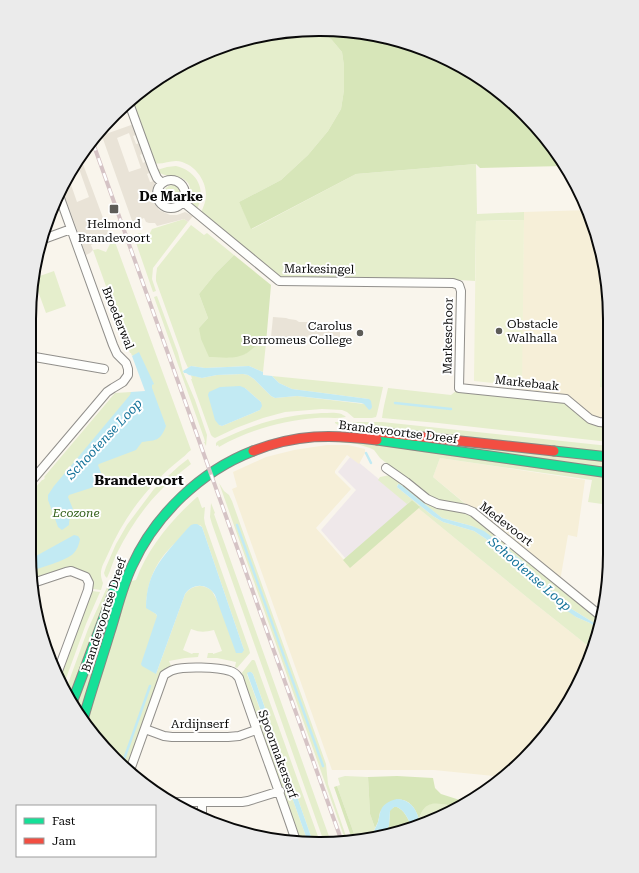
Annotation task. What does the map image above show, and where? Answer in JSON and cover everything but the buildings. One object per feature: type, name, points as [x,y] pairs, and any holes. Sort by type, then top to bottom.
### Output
[{"type":"main road","name":"Brandevoortse Dreef","points":[[75,696],[122,570],[148,524],[184,485],[213,464],[241,449],[270,438],[291,433],[312,430],[356,430],[603,456]]},
{"type":"main road","name":"Brandevoortse Dreef","points":[[85,713],[125,581],[140,548],[171,507],[184,495],[212,473],[240,457],[287,441],[308,437],[340,436],[603,472]]},
{"type":"street","points":[[131,108],[153,169],[157,178],[162,183]]},
{"type":"street","points":[[166,180],[176,180],[180,182],[186,195],[183,202],[175,208],[167,208],[161,205],[157,198],[157,194],[162,183],[166,180]]},
{"type":"street","name":"Broederwal","points":[[36,476],[107,392],[123,382],[128,375],[126,363],[117,354],[113,345],[62,202]]},
{"type":"street","name":"Markesingel","points":[[183,202],[279,281],[453,283],[459,285]]},
{"type":"street","points":[[48,237],[71,229]]},
{"type":"street","name":"Markeschoor","points":[[459,285],[461,291],[459,388]]},
{"type":"street","points":[[36,357],[104,369]]},
{"type":"street","name":"Markebaak","points":[[459,388],[566,399],[590,419],[603,422]]},
{"type":"street","name":"Medevoort","points":[[386,468],[427,499],[438,504],[466,509],[473,512],[597,613]]},
{"type":"street","points":[[38,582],[71,571],[86,576],[89,583],[88,590],[60,666]]},
{"type":"street","name":"Spoormakerserf","points":[[145,729],[164,674],[174,670],[189,668],[208,668],[230,671],[237,674],[256,730],[280,791],[294,836]]},
{"type":"street","points":[[132,766],[145,729]]},
{"type":"street","name":"Ardijnserf","points":[[145,729],[164,736],[172,737],[228,737],[239,736],[256,730]]},
{"type":"street","points":[[183,802],[248,801],[280,791]]},
{"type":"street","points":[[202,802],[202,811]]},
{"type":"shaded area","points":[[134,124],[138,134],[133,136],[136,144],[141,143],[144,153],[140,155],[143,163],[147,161],[151,172],[147,174],[150,182],[154,181],[155,183],[151,196],[153,202],[159,210],[170,215],[177,215],[185,212],[193,216],[188,222],[184,219],[157,226],[155,223],[146,222],[144,218],[139,220],[140,223],[135,229],[102,139],[105,134]],"holes":[[[129,133],[141,168],[129,172],[117,138]]]},
{"type":"shaded area","points":[[83,164],[109,234],[98,238],[97,242],[91,245],[93,250],[86,255],[65,195],[71,184],[77,202],[89,197],[79,170]]},
{"type":"shaded area","points":[[581,210],[588,228],[598,264],[601,282],[603,319],[600,387],[603,388],[603,419],[592,417],[570,396],[521,389],[524,212]]},
{"type":"shaded area","points":[[273,317],[286,318],[299,322],[340,325],[340,337],[309,335],[307,337],[271,337]]},
{"type":"shaded area","points":[[327,445],[348,445],[365,449],[365,453],[359,464],[347,455],[335,471],[335,473],[351,489],[316,528],[350,567],[418,508],[588,646],[574,679],[555,711],[543,727],[542,726],[533,740],[520,754],[494,776],[434,770],[332,770],[232,489],[237,487],[233,472],[266,457],[294,450]]},
{"type":"shaded area","points":[[351,456],[410,505],[347,560],[321,530],[356,490],[338,472]]},
{"type":"shaded area","points":[[440,458],[585,480],[577,537],[568,535],[560,581],[433,477]]},
{"type":"green space","points":[[327,36],[331,39],[342,52],[344,66],[344,90],[341,109],[328,131],[308,155],[281,180],[239,202],[252,229],[356,174],[476,164],[477,214],[524,212],[524,220],[476,221],[475,281],[280,277],[201,213],[206,200],[204,183],[193,168],[188,164],[176,161],[159,164],[154,163],[134,106],[147,95],[162,84],[194,65],[228,51],[264,41],[282,38]]},
{"type":"green space","points":[[327,36],[357,38],[375,41],[411,51],[445,65],[477,84],[506,106],[533,133],[558,166],[480,168],[476,164],[356,174],[251,229],[239,202],[281,180],[308,155],[328,131],[341,109],[344,90],[344,66],[342,52],[331,39]]},
{"type":"green space","points":[[176,166],[190,172],[198,182],[201,195],[197,209],[192,205],[191,192],[188,183],[185,180],[164,175],[157,170]]},
{"type":"green space","points":[[173,185],[180,188],[183,195],[180,202],[173,205],[166,202],[163,195],[166,188]]},
{"type":"green space","points":[[184,219],[188,222],[153,268],[152,279],[156,291],[153,292],[134,237],[140,233],[148,237],[152,229]]},
{"type":"green space","name":"Obstacle Walhalla","points":[[524,220],[522,386],[474,381],[476,221]]},
{"type":"green space","points":[[191,225],[204,235],[207,233],[234,255],[216,273],[199,294],[208,318],[199,328],[245,354],[257,345],[266,343],[263,372],[249,366],[205,368],[191,366],[188,368],[156,281],[156,276],[157,268]]},
{"type":"green space","name":"Ecozone","points":[[115,242],[191,450],[159,478],[149,489],[122,526],[114,540],[101,571],[103,583],[101,590],[93,589],[93,583],[87,573],[69,567],[37,579],[36,487],[115,393],[147,392],[133,355],[132,356],[130,353],[93,250],[98,249],[106,252],[110,244]]},
{"type":"green space","points":[[234,255],[271,285],[266,343],[258,345],[247,353],[238,357],[209,357],[201,339],[199,328],[208,318],[199,294],[216,273]]},
{"type":"green space","points":[[54,271],[66,306],[46,313],[38,290],[39,276]]},
{"type":"green space","points":[[157,296],[178,353],[183,372],[195,400],[207,435],[206,446],[154,297]]},
{"type":"green space","points":[[603,319],[603,388],[600,387]]},
{"type":"green space","points":[[191,375],[202,378],[217,375],[248,375],[275,398],[297,396],[364,404],[369,399],[292,389],[279,383],[272,376],[383,387],[376,417],[354,418],[342,410],[322,409],[285,412],[236,428],[215,438],[211,435],[191,379]],"holes":[[[245,388],[261,402],[260,410],[222,426],[219,425]]]},
{"type":"green space","points":[[388,388],[451,395],[456,391],[563,401],[603,424],[603,441],[382,418]]},
{"type":"green space","points":[[338,413],[346,417],[291,421],[253,431],[219,447],[218,445],[216,446],[218,441],[268,421],[307,414]]},
{"type":"green space","points":[[382,422],[603,445],[603,454],[341,427],[335,423]]},
{"type":"green space","points":[[354,432],[603,458],[603,470]]},
{"type":"green space","points":[[340,438],[603,474],[603,504],[588,502],[592,480],[440,458],[433,477],[475,512],[442,503],[426,496],[370,448],[357,444],[335,442]]},
{"type":"green space","points":[[188,459],[191,464],[163,487],[136,520],[117,553],[107,578],[104,573],[106,567],[116,544],[127,525],[154,489]]},
{"type":"green space","points":[[390,475],[424,499],[470,513],[598,611],[594,623],[570,608],[521,560],[492,537],[472,526],[442,518],[398,484],[398,488],[433,516],[443,522],[474,531],[486,539],[532,576],[543,588],[576,617],[593,625],[588,646],[418,508],[419,506],[412,500],[407,504],[378,480],[380,477]]},
{"type":"green space","points":[[219,483],[232,501],[326,764],[328,784],[346,836],[344,836]]},
{"type":"green space","points":[[197,497],[202,508],[205,507],[205,524],[250,653],[237,668],[235,667],[236,662],[217,658],[207,658],[208,653],[213,654],[222,651],[214,630],[203,632],[191,629],[183,650],[192,654],[199,653],[198,657],[169,661],[171,666],[160,674],[129,763],[106,740],[87,714],[131,581],[136,580],[147,557],[161,535],[178,515]],"holes":[[[200,525],[202,527],[244,650],[212,591],[209,588],[201,586],[194,587],[185,594],[156,674],[157,616],[146,607],[150,582],[160,560],[172,546]]]},
{"type":"green space","points":[[412,500],[420,507],[350,568],[343,560]]},
{"type":"green space","points":[[211,503],[329,836],[322,837],[210,517]]},
{"type":"green space","points":[[114,572],[115,575],[73,694],[68,684],[88,629]]},
{"type":"green space","points":[[92,591],[100,592],[86,624],[66,680],[62,671]]},
{"type":"green space","points":[[111,606],[83,710],[77,699]]},
{"type":"green space","points":[[252,660],[255,661],[318,837],[311,837],[294,788],[291,788],[289,789],[306,836],[299,836],[241,674]],"holes":[[[249,672],[253,674],[288,773],[284,775],[247,674]]]},
{"type":"green space","points":[[345,776],[368,777],[370,814],[375,828],[374,832],[355,835],[337,786],[340,785],[338,778]]},
{"type":"green space","points":[[397,776],[433,778],[435,788],[441,794],[459,800],[449,805],[443,804],[430,805],[423,810],[419,819],[416,811],[409,803],[397,799],[380,812],[375,828],[370,814],[368,777]]},
{"type":"green space","points":[[337,786],[355,835],[351,835],[334,787]]},
{"type":"green space","points":[[433,803],[449,806],[420,818],[422,811],[429,804]]},
{"type":"green space","points":[[394,807],[400,808],[409,822],[387,829],[389,826],[390,810]]},
{"type":"water","points":[[139,352],[154,384],[152,385],[152,388],[166,426],[162,435],[157,439],[142,442],[136,450],[98,465],[104,481],[103,484],[69,495],[68,497],[75,514],[70,519],[69,525],[62,530],[58,527],[48,500],[48,495],[131,392],[145,391],[132,356]]},
{"type":"water","points":[[191,366],[205,368],[249,366],[263,372],[263,375],[272,376],[279,383],[292,389],[369,399],[372,407],[369,410],[364,404],[361,403],[297,396],[275,398],[248,375],[217,375],[202,378],[184,373],[183,371]]},
{"type":"water","points":[[240,386],[245,388],[261,402],[262,406],[260,410],[222,426],[219,425],[215,420],[208,395],[209,392],[220,387]]},
{"type":"water","points":[[398,484],[401,485],[442,518],[472,526],[484,531],[521,560],[570,608],[594,623],[593,625],[576,617],[563,608],[532,576],[486,539],[474,531],[443,522],[433,516],[397,487]]},
{"type":"water","points":[[194,524],[202,527],[244,650],[242,653],[236,653],[215,595],[212,591],[208,588],[196,586],[188,590],[185,594],[156,674],[141,664],[157,616],[146,608],[149,583],[164,555],[187,529]]},
{"type":"water","points":[[74,535],[78,536],[80,539],[76,551],[69,557],[37,569],[36,556]]},
{"type":"water","points":[[249,672],[253,674],[288,774],[287,776],[284,775],[247,673]]},
{"type":"water","points":[[294,788],[311,837],[306,836],[289,789]]},
{"type":"water","points":[[397,799],[407,802],[416,811],[419,819],[409,822],[400,808],[394,807],[390,811],[389,826],[387,829],[373,832],[382,807]]},
{"type":"waterway","points":[[395,403],[451,409]]},
{"type":"waterway","name":"Schootense Loop","points":[[366,453],[371,463]]},
{"type":"waterway","points":[[237,525],[323,766]]},
{"type":"waterway","points":[[124,759],[150,686]]},
{"type":"railway","points":[[95,148],[340,836]]},
{"type":"traffic: fast","points":[[377,440],[603,472]]},
{"type":"traffic: fast","points":[[85,713],[122,590],[132,566],[153,529],[167,512],[198,483],[215,470],[253,451]]},
{"type":"traffic: fast","points":[[554,451],[603,456]]},
{"type":"traffic: fast","points":[[75,696],[119,577]]},
{"type":"traffic: jam","points":[[367,431],[554,451]]},
{"type":"traffic: jam","points":[[253,451],[269,445],[299,438],[329,436],[377,440]]},
{"type":"place","name":"Helmond Brandevoort","points":[[114,209]]},
{"type":"place","name":"Obstacle Walhalla","points":[[499,331]]},
{"type":"place","name":"Carolus Borromeus College","points":[[360,333]]},
{"type":"district","name":"De Marke","points":[[171,196]]},
{"type":"district","name":"Brandevoort","points":[[139,480]]}]
